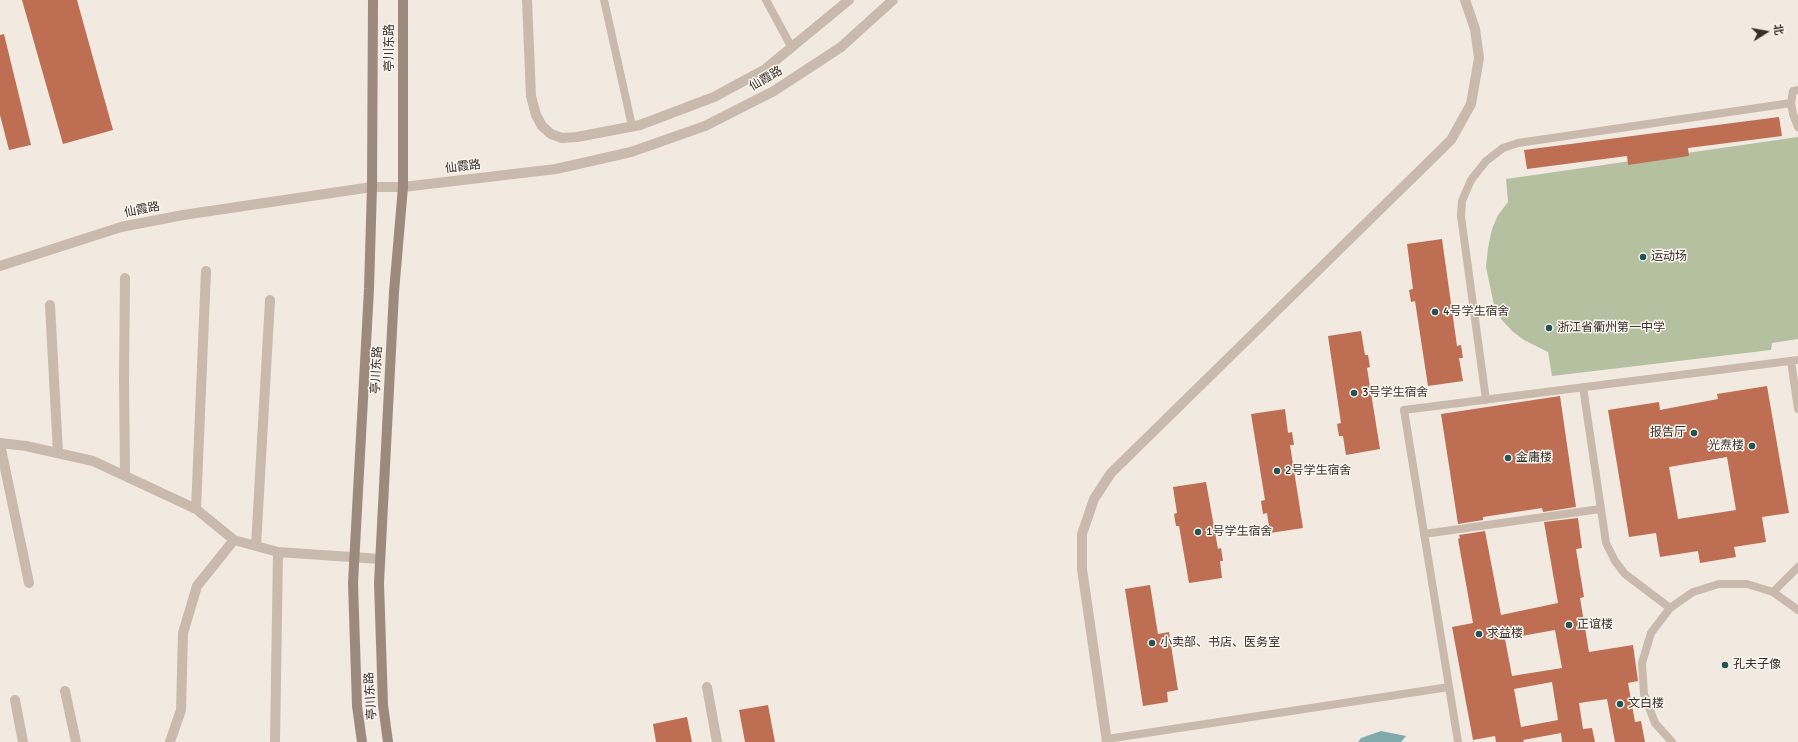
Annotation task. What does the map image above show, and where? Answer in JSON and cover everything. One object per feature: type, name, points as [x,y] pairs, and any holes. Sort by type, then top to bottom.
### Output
[{"type":"main road","name":"亭川东路","points":[[362,742],[357,706],[353,583],[369,289],[372,187],[373,0]]},
{"type":"main road","name":"亭川东路","points":[[388,742],[383,705],[379,583],[394,292],[403,187],[403,0]]},
{"type":"street","points":[[527,0],[531,96],[536,114],[542,126],[551,134],[562,138],[577,137],[632,126],[714,97],[764,70],[849,0]]},
{"type":"street","name":"仙霞路","points":[[0,266],[121,227],[183,215],[372,187],[403,187],[556,169],[631,152],[705,126],[774,91],[841,47],[893,0]]},
{"type":"street","points":[[1107,740],[1082,569],[1082,534],[1094,499],[1111,473],[1452,140],[1471,104],[1479,58],[1476,29],[1465,0]]},
{"type":"street","points":[[196,509],[206,271]]},
{"type":"street","points":[[125,278],[124,378],[126,476]]},
{"type":"street","points":[[256,546],[270,300]]},
{"type":"street","points":[[50,305],[58,453]]},
{"type":"street","points":[[29,583],[0,443],[58,453],[93,461],[196,509],[234,540],[278,552],[380,559]]},
{"type":"street","points":[[170,742],[181,710],[183,633],[197,586],[234,540]]},
{"type":"street","points":[[275,742],[278,552]]},
{"type":"street","points":[[707,687],[716,742]]},
{"type":"street","points":[[65,691],[76,742]]},
{"type":"street","points":[[15,700],[23,742]]},
{"type":"lane","points":[[604,0],[632,126]]},
{"type":"lane","points":[[766,0],[792,48]]},
{"type":"lane","points":[[1798,90],[1793,91],[1791,103],[1798,127]]},
{"type":"lane","points":[[1486,400],[1461,216],[1462,201],[1471,180],[1486,161],[1503,148],[1518,143],[1791,103]]},
{"type":"lane","points":[[1458,742],[1404,410],[1794,361],[1798,409]]},
{"type":"lane","points":[[1583,387],[1606,543],[1615,561],[1625,574],[1670,608]]},
{"type":"lane","points":[[1424,534],[1600,509]]},
{"type":"lane","points":[[1773,592],[1798,567]]},
{"type":"lane","points":[[1672,742],[1655,723],[1644,694],[1642,663],[1651,633],[1670,608],[1693,592],[1719,584],[1747,584],[1773,592],[1798,610]]},
{"type":"lane","points":[[1107,740],[1449,687]]},
{"type":"green space","name":"运动场","points":[[1798,137],[1798,339],[1772,343],[1771,350],[1552,376],[1548,352],[1524,340],[1512,331],[1501,319],[1494,305],[1486,267],[1492,229],[1498,215],[1508,202],[1506,179]]},
{"type":"water","points":[[1381,731],[1406,736],[1401,742],[1358,742],[1361,738]]},
{"type":"building","points":[[22,0],[77,0],[113,130],[63,144]]},
{"type":"building","points":[[4,34],[31,145],[9,150],[0,115],[0,35]]},
{"type":"building","points":[[1779,117],[1782,136],[1688,148],[1689,156],[1628,165],[1627,156],[1527,169],[1524,150]]},
{"type":"building","name":"4号学生宿舍","points":[[1442,239],[1457,346],[1461,345],[1463,358],[1459,358],[1463,381],[1428,386],[1415,301],[1411,302],[1409,290],[1413,289],[1407,244]]},
{"type":"building","name":"3号学生宿舍","points":[[1361,331],[1365,355],[1368,355],[1370,367],[1367,368],[1380,449],[1346,455],[1343,436],[1339,436],[1337,424],[1341,423],[1328,336]]},
{"type":"building","points":[[1767,386],[1789,513],[1762,517],[1766,542],[1734,547],[1736,557],[1700,563],[1698,551],[1660,557],[1656,533],[1629,537],[1608,410],[1659,402],[1660,410],[1718,399],[1717,394]],"holes":[[[1727,457],[1736,510],[1678,519],[1669,467]]]},
{"type":"building","name":"金庸楼","points":[[1560,396],[1576,507],[1543,512],[1542,508],[1483,517],[1483,520],[1458,524],[1441,414]]},
{"type":"building","name":"2号学生宿舍","points":[[1285,409],[1288,433],[1292,432],[1294,445],[1290,445],[1303,528],[1270,533],[1267,513],[1263,514],[1261,501],[1265,500],[1251,414]]},
{"type":"building","name":"1号学生宿舍","points":[[1206,482],[1218,549],[1221,548],[1223,561],[1220,561],[1222,578],[1189,583],[1179,526],[1176,526],[1174,514],[1177,513],[1173,487]]},
{"type":"building","points":[[1578,518],[1582,548],[1576,549],[1584,597],[1580,598],[1589,652],[1633,645],[1638,681],[1628,683],[1635,722],[1641,721],[1645,742],[1615,742],[1607,699],[1579,703],[1583,729],[1592,728],[1595,742],[1562,742],[1561,733],[1523,740],[1524,742],[1496,742],[1495,736],[1473,740],[1452,627],[1473,623],[1458,539],[1460,538],[1459,535],[1485,531],[1501,615],[1558,603],[1544,522]],"holes":[[[1555,630],[1562,668],[1512,676],[1505,639]],[[1552,682],[1558,720],[1521,727],[1514,689]]]},
{"type":"building","name":"小卖部、书店、医务室","points":[[1150,585],[1158,634],[1169,632],[1178,690],[1167,692],[1168,702],[1143,706],[1125,589]]},
{"type":"building","points":[[768,705],[775,742],[745,742],[739,710]]},
{"type":"building","points":[[687,717],[692,742],[656,742],[653,724]]},
{"type":"place","name":"运动场","points":[[1643,257]]},
{"type":"place","name":"4号学生宿舍","points":[[1435,312]]},
{"type":"place","name":"浙江省衢州第一中学","points":[[1549,328]]},
{"type":"place","name":"3号学生宿舍","points":[[1354,393]]},
{"type":"place","name":"报告厅","points":[[1694,433]]},
{"type":"place","name":"光焘楼","points":[[1752,446]]},
{"type":"place","name":"金庸楼","points":[[1508,458]]},
{"type":"place","name":"2号学生宿舍","points":[[1277,471]]},
{"type":"place","name":"1号学生宿舍","points":[[1198,532]]},
{"type":"place","name":"正谊楼","points":[[1569,625]]},
{"type":"place","name":"求益楼","points":[[1479,634]]},
{"type":"place","name":"小卖部、书店、医务室","points":[[1152,643]]},
{"type":"place","name":"孔夫子像","points":[[1725,665]]},
{"type":"place","name":"文白楼","points":[[1620,704]]}]
